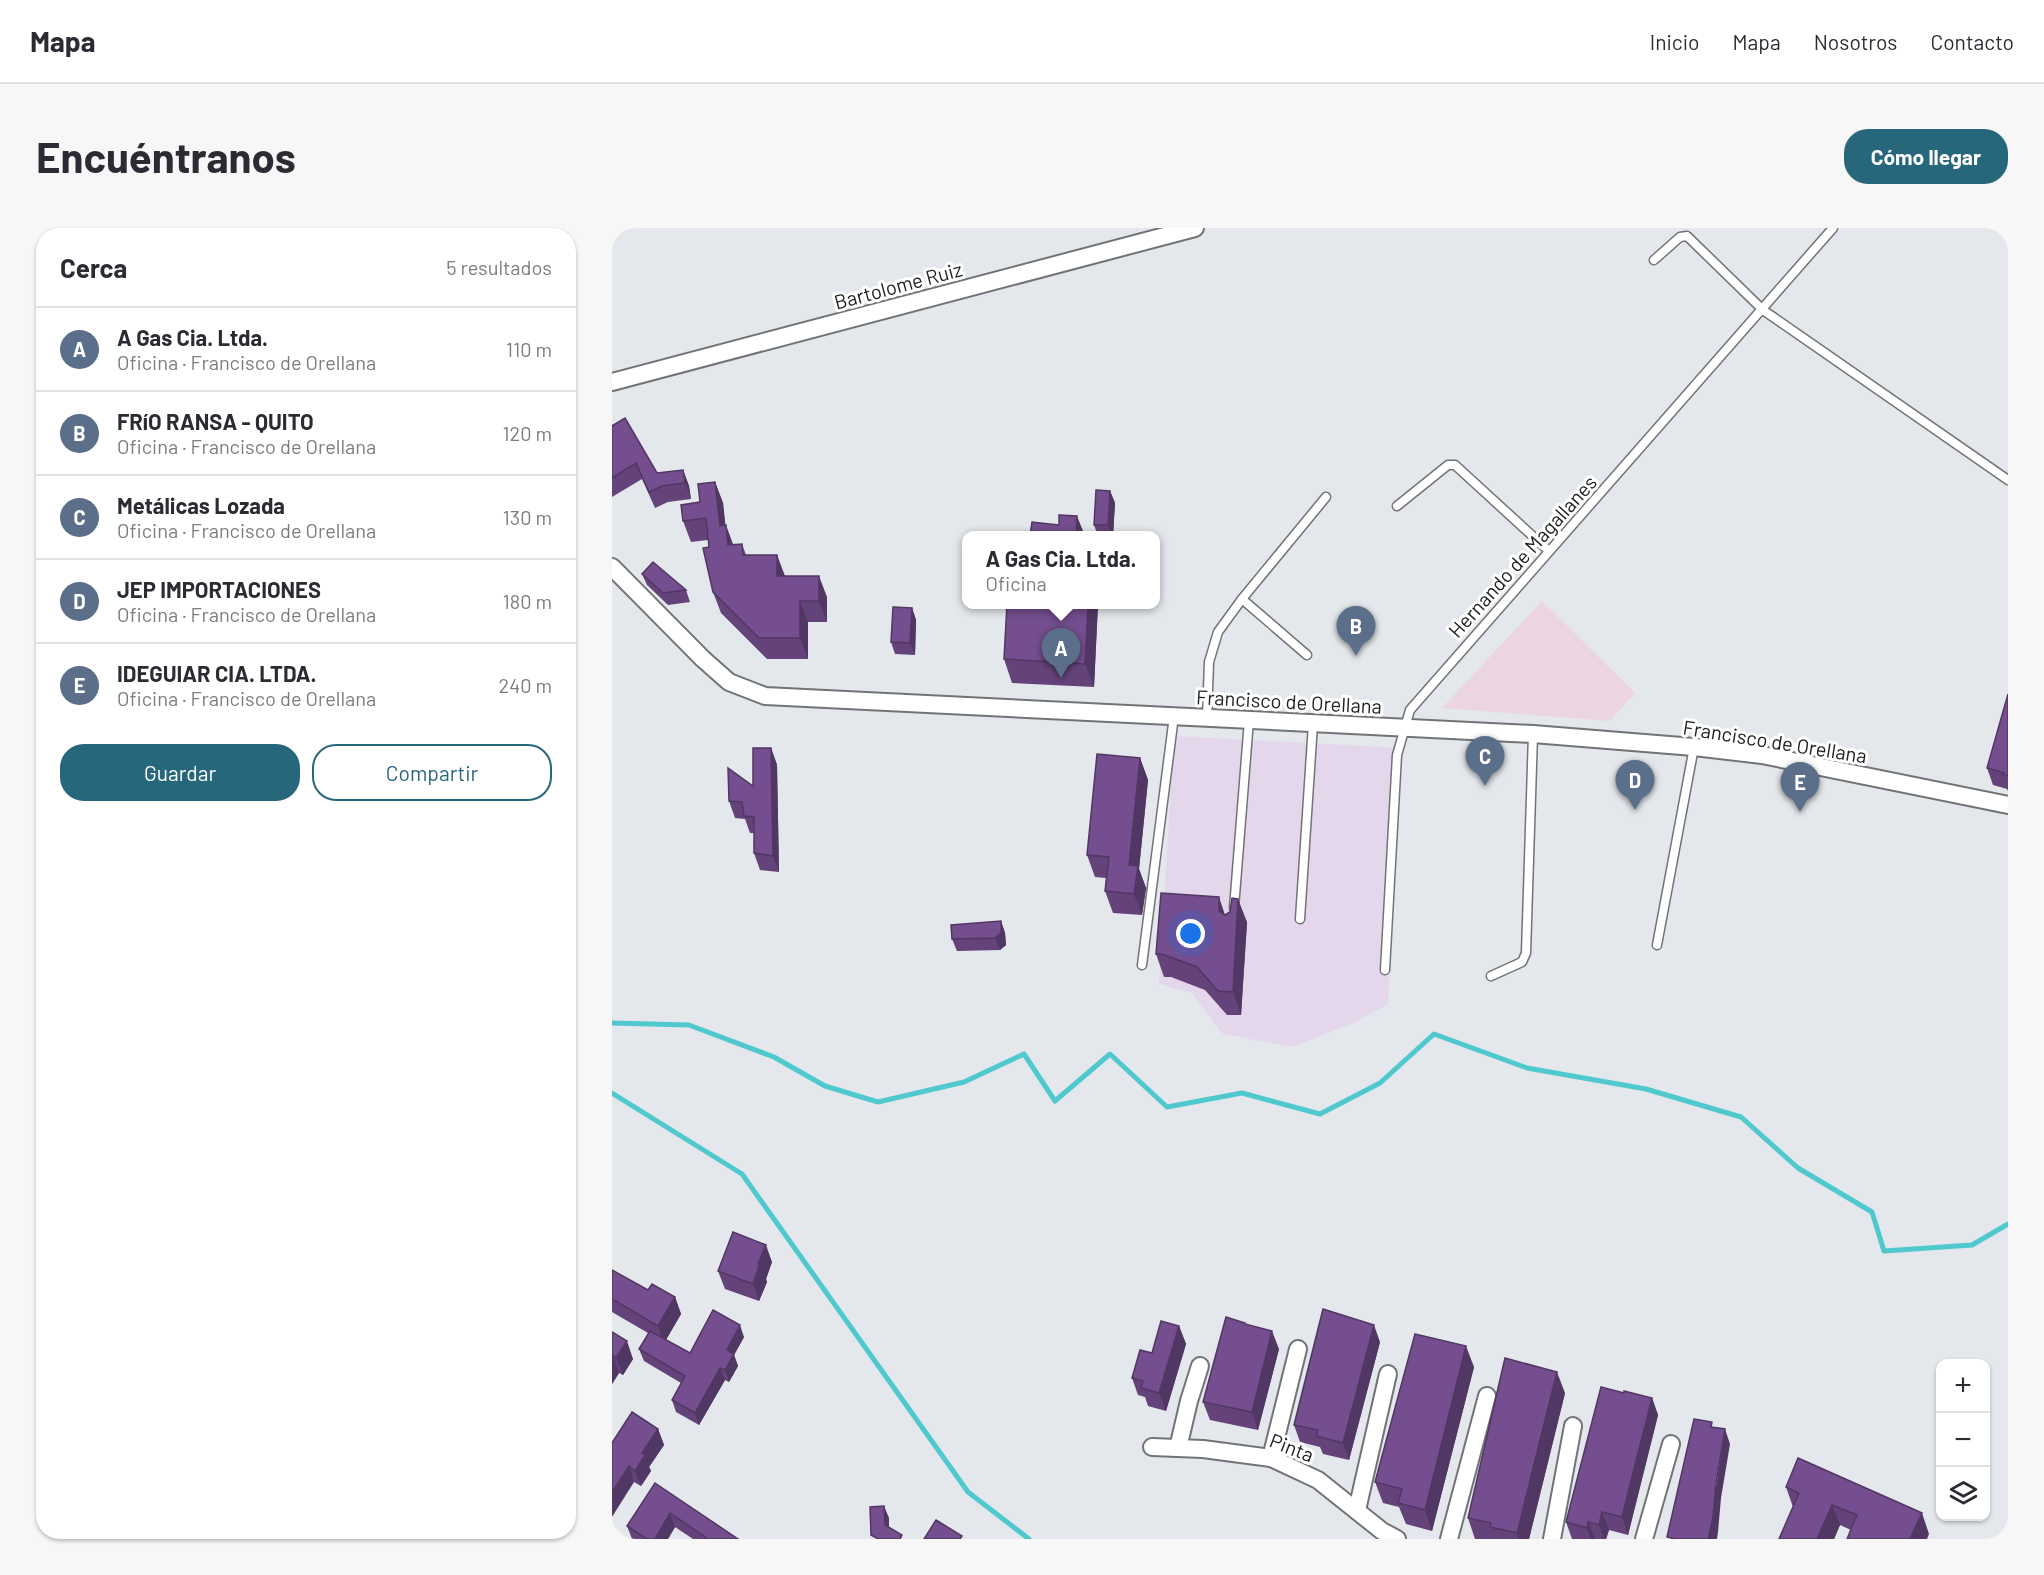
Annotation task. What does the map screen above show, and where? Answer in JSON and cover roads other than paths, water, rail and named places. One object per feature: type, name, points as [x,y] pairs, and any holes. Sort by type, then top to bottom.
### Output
[{"type":"street","name":"Bartolome Ruiz","points":[[612,382],[1195,228]]},
{"type":"street","name":"Francisco de Orellana","points":[[612,567],[703,659],[729,682],[765,696],[1533,734],[1694,747],[1762,755],[2008,805]]},
{"type":"street","points":[[1271,1458],[1298,1349]]},
{"type":"street","points":[[1178,1448],[1200,1366]]},
{"type":"street","points":[[1358,1510],[1388,1374]]},
{"type":"street","points":[[1449,1539],[1487,1395]]},
{"type":"street","points":[[1552,1539],[1573,1426]]},
{"type":"street","points":[[1644,1539],[1671,1444]]},
{"type":"street","name":"Pinta","points":[[1152,1448],[1236,1452],[1271,1458],[1318,1480],[1382,1531],[1397,1539]]},
{"type":"lane","name":"Hernando de Magallanes","points":[[1385,970],[1397,755],[1410,710],[1833,228]]},
{"type":"lane","points":[[1654,260],[1680,237],[1687,236],[1763,310],[2008,480]]},
{"type":"lane","points":[[1397,506],[1448,465],[1455,465],[1549,551]]},
{"type":"lane","points":[[1206,718],[1209,662],[1218,632],[1242,599],[1326,497]]},
{"type":"lane","points":[[1242,599],[1307,655]]},
{"type":"lane","points":[[1142,965],[1174,716]]},
{"type":"lane","points":[[1233,921],[1249,720]]},
{"type":"lane","points":[[1300,920],[1313,724]]},
{"type":"lane","points":[[1491,976],[1522,962],[1526,953],[1533,734]]},
{"type":"lane","points":[[1657,945],[1694,747]]},
{"type":"waterway","points":[[612,1023],[689,1025],[774,1057],[825,1086],[878,1102],[964,1082],[1024,1054],[1055,1101],[1110,1054],[1167,1107],[1242,1093],[1320,1114],[1380,1083],[1434,1034],[1527,1068],[1646,1089],[1741,1117],[1798,1168],[1872,1212],[1884,1251],[1972,1245],[2008,1224]]},
{"type":"waterway","points":[[612,1093],[742,1174],[968,1492],[1029,1539]]},
{"type":"place","name":"FRíO RANSA - QUITO","points":[[1356,656]]},
{"type":"place","name":"A Gas Cia. Ltda.","points":[[1061,678]]},
{"type":"place","name":"Metálicas Lozada","points":[[1485,786]]},
{"type":"place","name":"JEP IMPORTACIONES","points":[[1635,810]]},
{"type":"place","name":"IDEGUIAR CIA. LTDA.","points":[[1800,812]]}]
